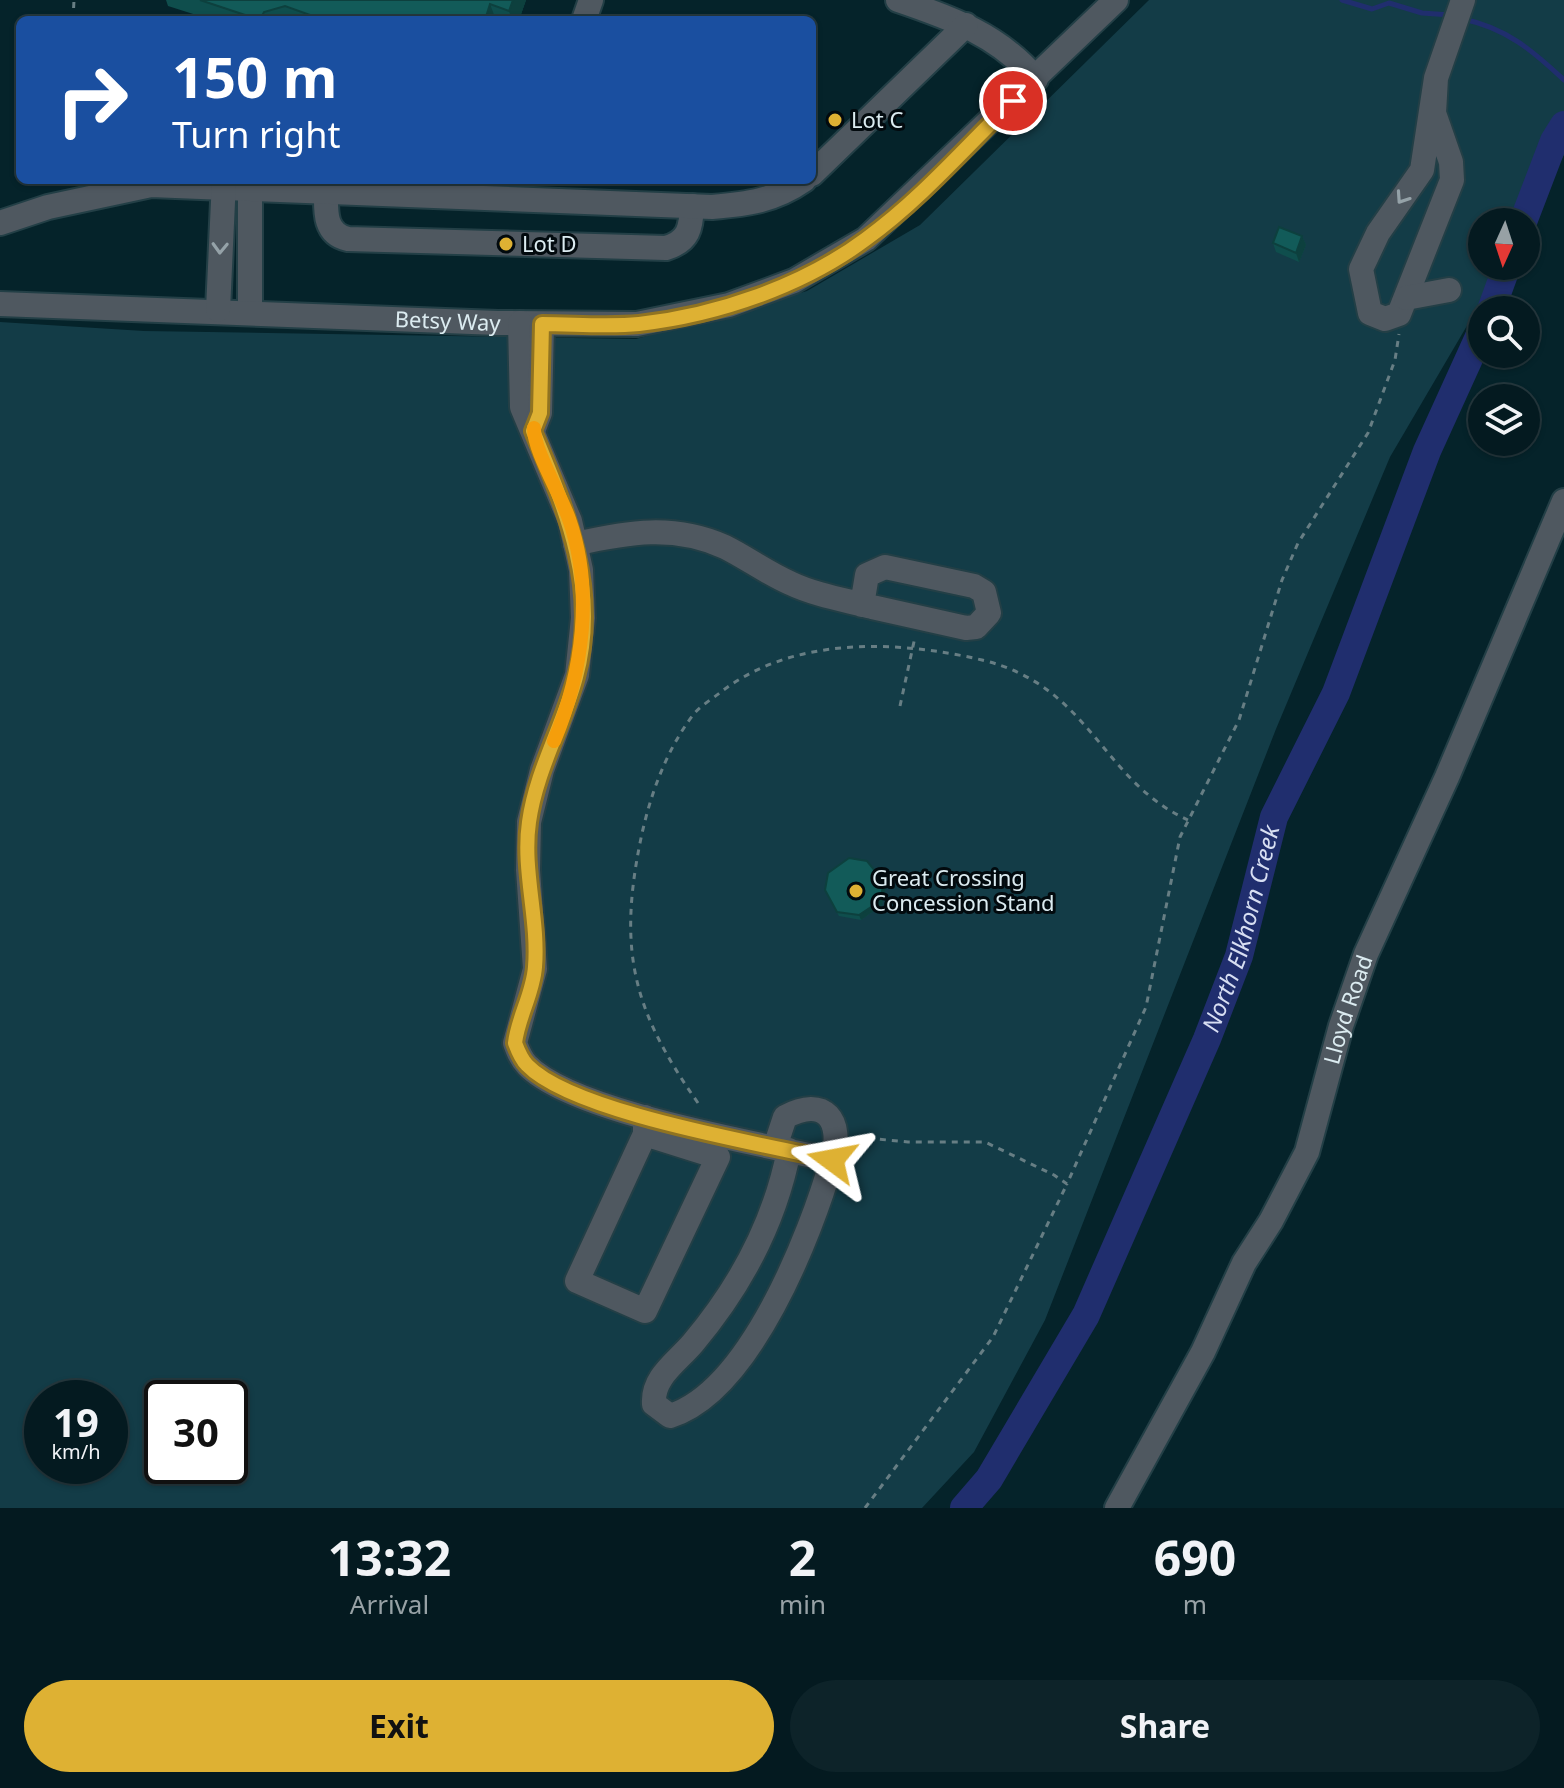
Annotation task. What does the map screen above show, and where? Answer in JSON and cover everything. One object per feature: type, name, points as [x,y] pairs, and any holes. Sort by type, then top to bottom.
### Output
[{"type":"street","points":[[898,0],[966,25],[1019,59],[1036,79]]},
{"type":"street","name":"Betsy Way","points":[[0,304],[531,324],[637,324],[729,305],[794,281],[866,239],[1116,0]]},
{"type":"street","points":[[1434,128],[1451,162],[1452,180],[1399,314],[1385,319],[1370,313],[1361,269],[1378,233],[1422,170],[1434,128],[1436,78],[1459,11]]},
{"type":"street","points":[[816,170],[966,25]]},
{"type":"street","points":[[0,223],[48,207],[151,185],[187,184]]},
{"type":"street","points":[[218,310],[223,184]]},
{"type":"street","points":[[250,312],[250,184],[540,190],[692,206],[758,203],[798,184]]},
{"type":"street","points":[[326,186],[328,223],[332,232],[339,237],[359,240],[666,248],[680,244],[686,237],[692,206]]},
{"type":"street","points":[[1406,298],[1449,290]]},
{"type":"street","points":[[531,324],[531,381],[522,407],[570,521],[583,618],[577,675],[542,770],[529,822],[528,870],[535,969],[515,1043],[527,1066],[541,1076],[718,1157],[645,1311],[577,1281],[645,1126]]},
{"type":"street","name":"Lloyd Road","points":[[1117,1508],[1203,1352],[1244,1263],[1271,1221],[1307,1152],[1341,1026],[1366,954],[1447,777],[1564,501]]},
{"type":"street","points":[[575,544],[628,532],[668,531],[725,548],[790,583],[862,605],[966,628],[976,627],[986,620],[988,602],[984,592],[974,586],[885,567],[867,575],[862,605]]},
{"type":"street","points":[[813,1108],[831,1118],[837,1132],[832,1160],[797,1265],[768,1315],[718,1383],[685,1411],[670,1416],[654,1404],[655,1385],[691,1345],[733,1288],[758,1244],[777,1201],[782,1148],[785,1117],[800,1109],[813,1108]]},
{"type":"street","points":[[645,1126],[782,1148],[832,1160]]},
{"type":"path","points":[[865,1508],[993,1337],[1067,1184],[1146,1007],[1172,884],[1174,857],[1188,820],[1239,720],[1282,580],[1298,543],[1368,433],[1395,360],[1400,337],[1398,332]]},
{"type":"path","points":[[900,706],[920,618]]},
{"type":"path","points":[[698,1103],[648,1020],[635,984],[629,951],[634,870],[643,826],[672,747],[695,712],[738,678],[792,655],[834,648],[912,649],[984,661],[1046,686],[1087,725],[1135,784],[1153,801],[1188,820]]},
{"type":"path","points":[[844,1135],[908,1142],[985,1142],[1046,1170],[1067,1184]]},
{"type":"shaded area","points":[[1149,0],[1564,0],[1564,155],[1535,208],[1468,208],[1468,280],[1494,280],[1484,296],[1468,296],[1468,324],[1390,457],[1276,729],[1045,1320],[974,1452],[922,1508],[0,1508],[0,322],[144,331],[636,339],[807,291],[920,225]]},
{"type":"building","points":[[200,0],[513,0],[509,11],[490,4],[486,16],[313,16],[285,6],[264,12],[262,16],[248,16]]},
{"type":"building","points":[[1279,227],[1302,236],[1296,253],[1273,243]]},
{"type":"building","name":"Great Crossing Concession Stand","points":[[849,858],[867,861],[884,882],[880,901],[859,915],[837,912],[825,890],[828,873]]},
{"type":"waterway","points":[[1342,0],[1372,9],[1389,3],[1422,13],[1450,15]]},
{"type":"waterway","points":[[1463,19],[1505,34],[1541,59],[1564,80]]},
{"type":"waterway","name":"North Elkhorn Creek","points":[[1528,208],[1554,141],[1564,125]]},
{"type":"waterway","name":"North Elkhorn Creek","points":[[1496,296],[1502,280]]},
{"type":"waterway","name":"North Elkhorn Creek","points":[[964,1508],[989,1479],[1086,1315],[1207,1039],[1239,956],[1274,817],[1336,693],[1427,451],[1468,361]]},
{"type":"slow traffic","points":[[534,428],[570,521],[581,570],[583,618],[577,675],[554,741]]},
{"type":"place","name":"Lot C","points":[[835,120]]},
{"type":"place","name":"Lot D","points":[[506,244]]},
{"type":"place","name":"Great Crossing Concession Stand","points":[[856,891]]},
{"type":"route","points":[[832,1160],[645,1117],[596,1102],[527,1066],[515,1043],[535,969],[528,870],[529,822],[542,770],[577,675],[583,618],[581,570],[570,521],[533,431],[540,413],[542,324],[637,324],[677,318],[729,305],[794,281],[866,239],[924,188],[1013,101]]}]
